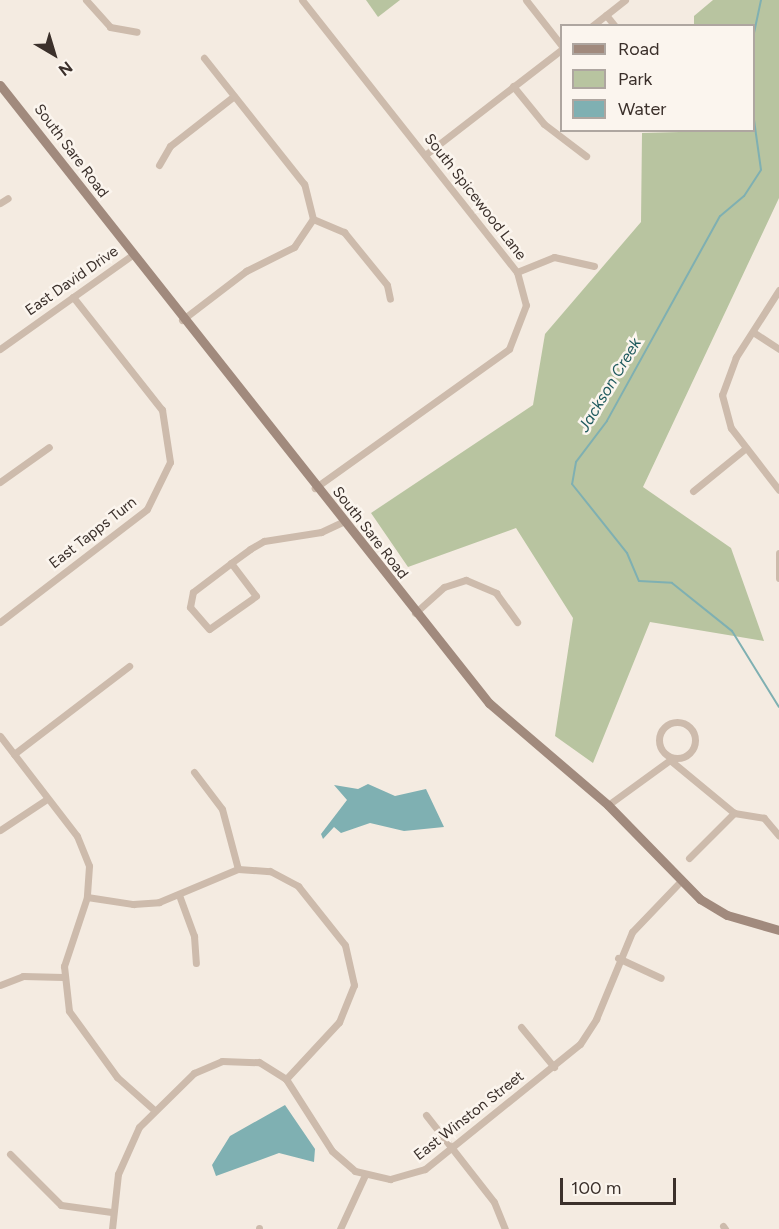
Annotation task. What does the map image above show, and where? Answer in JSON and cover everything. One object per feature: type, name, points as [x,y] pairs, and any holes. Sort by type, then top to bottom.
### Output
[{"type":"main road","name":"South Sare Road","points":[[0,85],[131,256],[342,522],[415,613],[511,725],[608,805],[680,882],[727,915],[779,929]]},
{"type":"street","points":[[86,0],[110,27],[137,32]]},
{"type":"street","name":"South Spicewood Lane","points":[[302,0],[517,272],[525,314],[508,349],[315,488]]},
{"type":"street","points":[[526,0],[560,46]]},
{"type":"street","points":[[595,24],[625,0]]},
{"type":"street","points":[[606,15],[613,24]]},
{"type":"street","points":[[425,155],[560,48]]},
{"type":"street","points":[[182,320],[246,271],[294,247],[313,219],[304,184],[204,58]]},
{"type":"street","points":[[513,86],[544,124],[586,156]]},
{"type":"street","points":[[159,165],[170,146],[234,96]]},
{"type":"street","points":[[0,203],[8,198]]},
{"type":"street","points":[[313,219],[344,232],[387,285],[390,299]]},
{"type":"street","name":"East David Drive","points":[[0,349],[131,256]]},
{"type":"street","points":[[517,272],[554,257],[594,266]]},
{"type":"street","points":[[779,290],[753,332],[722,395],[730,428],[779,490]]},
{"type":"street","name":"East Tapps Turn","points":[[0,622],[147,509],[170,462],[162,410],[73,297]]},
{"type":"street","points":[[753,332],[779,349]]},
{"type":"street","points":[[0,482],[49,447]]},
{"type":"street","points":[[693,491],[746,448]]},
{"type":"street","points":[[231,563],[256,596],[209,629],[188,599],[231,563],[264,541],[321,532],[342,522]]},
{"type":"street","points":[[779,553],[779,578]]},
{"type":"street","points":[[415,613],[444,587],[466,580],[496,592],[517,622]]},
{"type":"street","points":[[14,754],[129,666]]},
{"type":"street","points":[[608,805],[670,760],[685,755],[694,740],[695,732],[687,723],[669,723],[663,736],[661,750],[670,760],[734,813],[764,818],[779,836]]},
{"type":"street","points":[[0,736],[83,847],[90,876],[87,897],[63,977],[65,1001],[79,1028],[117,1077],[153,1109]]},
{"type":"street","points":[[194,772],[222,809],[238,869]]},
{"type":"street","points":[[0,830],[47,799]]},
{"type":"street","points":[[689,858],[734,813]]},
{"type":"street","points":[[87,897],[139,904],[179,895],[238,869],[270,871],[298,886],[341,938],[352,963],[354,985],[346,1011],[286,1079]]},
{"type":"street","name":"East Winston Street","points":[[365,1175],[409,1176],[452,1149],[554,1067],[592,1028],[618,958],[641,920],[680,882]]},
{"type":"street","points":[[179,895],[194,936],[196,963]]},
{"type":"street","points":[[618,958],[661,978]]},
{"type":"street","points":[[0,985],[23,976],[63,977]]},
{"type":"street","points":[[521,1027],[554,1067]]},
{"type":"street","points":[[112,1229],[112,1212],[124,1157],[153,1109],[194,1073],[222,1061],[259,1062],[286,1079],[332,1151],[365,1175],[340,1229]]},
{"type":"street","points":[[426,1115],[494,1202],[505,1229]]},
{"type":"street","points":[[10,1154],[52,1200],[80,1210],[112,1212]]},
{"type":"green space","points":[[366,0],[400,0],[378,17]]},
{"type":"green space","points":[[713,0],[779,0],[779,198],[643,487],[731,548],[764,641],[650,622],[593,763],[555,736],[573,618],[516,528],[408,567],[371,513],[533,405],[545,334],[641,222],[642,133],[755,132],[755,24],[694,24],[694,16]]},
{"type":"water","points":[[368,784],[395,796],[426,789],[444,827],[404,831],[370,823],[341,833],[334,827],[323,839],[321,834],[347,800],[334,785],[358,789]]},
{"type":"water","points":[[285,1105],[315,1149],[314,1162],[279,1153],[216,1176],[212,1165],[230,1136]]},
{"type":"waterway","name":"Jackson Creek","points":[[755,28],[761,0]]},
{"type":"waterway","name":"Jackson Creek","points":[[755,127],[761,170],[744,196],[720,216],[607,421],[576,462],[572,484],[627,553],[639,581],[672,583],[732,631],[779,707]]}]
